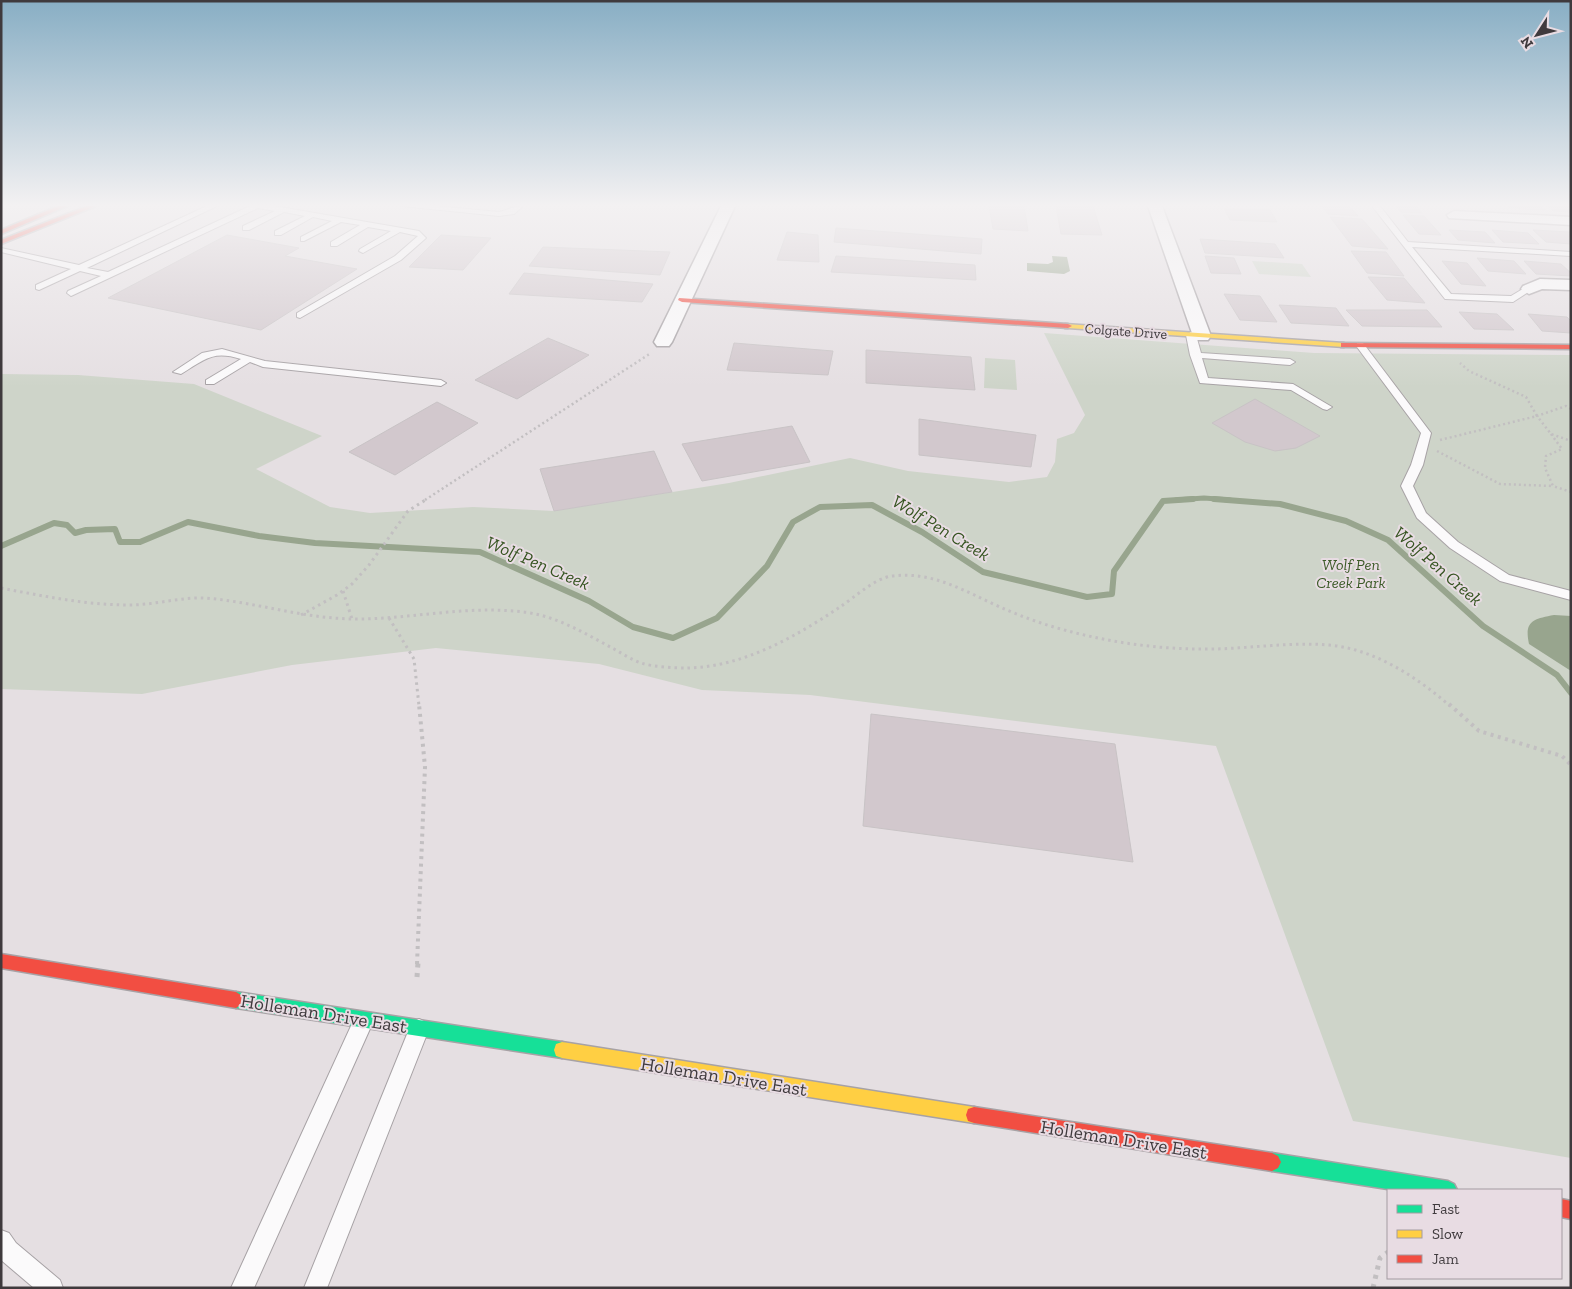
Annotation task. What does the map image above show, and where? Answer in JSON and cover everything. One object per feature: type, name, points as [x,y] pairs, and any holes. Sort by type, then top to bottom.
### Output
[{"type":"main road","name":"Colgate Drive","points":[[682,300],[1196,336],[1360,345],[1571,348]]},
{"type":"main road","name":"Holleman Drive East","points":[[1,961],[363,1021],[420,1027],[1442,1189]]},
{"type":"street","points":[[662,342],[699,266]]},
{"type":"street","points":[[1174,266],[1196,336]]},
{"type":"street","points":[[1529,289],[1540,284],[1571,285]]},
{"type":"lane","points":[[66,266],[108,275]]},
{"type":"lane","points":[[39,287],[83,266]]},
{"type":"lane","points":[[72,293],[127,266]]},
{"type":"lane","points":[[300,314],[384,266]]},
{"type":"lane","points":[[1424,266],[1448,297],[1512,298],[1529,289]]},
{"type":"lane","points":[[1196,336],[1195,355],[1204,381],[1292,387],[1327,407]]},
{"type":"lane","points":[[1360,345],[1426,433],[1407,486],[1421,515],[1454,545],[1504,578],[1571,596]]},
{"type":"lane","points":[[178,372],[209,353],[221,352],[263,364],[313,371],[441,383]]},
{"type":"lane","points":[[1195,355],[1290,362]]},
{"type":"lane","points":[[210,382],[248,359]]},
{"type":"lane","points":[[242,1288],[363,1021]]},
{"type":"lane","points":[[315,1288],[420,1027]]},
{"type":"lane","points":[[1,1241],[8,1251],[52,1288]]},
{"type":"path","points":[[301,615],[343,591],[364,569],[394,527],[418,503],[649,355],[662,342]]},
{"type":"path","points":[[1459,361],[1469,370],[1526,397],[1537,416],[1562,448],[1546,456],[1545,468],[1553,486]]},
{"type":"path","points":[[1423,444],[1537,416],[1566,406],[1571,408]]},
{"type":"path","points":[[1550,434],[1571,441]]},
{"type":"path","points":[[1423,444],[1500,484],[1553,486],[1571,492]]},
{"type":"path","points":[[1,588],[79,602],[131,605],[200,598],[254,603],[301,615],[352,619],[389,618],[484,608],[528,612],[574,628],[641,662],[685,668],[721,666],[753,656],[824,617],[886,576],[918,574],[948,582],[1004,609],[1067,631],[1130,645],[1214,649],[1291,644],[1333,645],[1364,654],[1402,670],[1431,689],[1479,731],[1503,740],[1537,747],[1562,756],[1571,765]]},
{"type":"path","points":[[343,591],[352,619]]},
{"type":"path","points":[[389,618],[414,659],[425,767],[416,977]]},
{"type":"path","points":[[1373,1288],[1380,1258],[1387,1253]]},
{"type":"green space","points":[[1255,266],[1303,266],[1311,277],[1259,274]]},
{"type":"green space","name":"Wolf Pen Creek Park","points":[[1044,333],[1314,353],[1571,355],[1571,1158],[1353,1121],[1216,746],[810,695],[702,690],[599,664],[436,648],[292,665],[142,694],[1,689],[1,374],[78,375],[194,384],[322,436],[256,469],[330,507],[370,513],[473,507],[554,511],[729,483],[850,458],[908,471],[1009,482],[1047,477],[1055,462],[1057,439],[1074,433],[1085,415]]},
{"type":"green space","points":[[985,358],[1015,360],[1017,390],[984,388]]},
{"type":"shaded area","points":[[1027,266],[1069,266],[1070,271],[1064,274],[1027,271]]},
{"type":"shaded area","points":[[1554,615],[1571,616],[1571,671],[1529,644],[1528,630],[1532,622]]},
{"type":"building","points":[[168,266],[341,266],[357,269],[261,330],[108,298]]},
{"type":"building","points":[[410,266],[466,266],[463,270]]},
{"type":"building","points":[[531,266],[664,266],[660,275]]},
{"type":"building","points":[[833,266],[975,266],[976,280],[831,272]]},
{"type":"building","points":[[1209,266],[1238,266],[1241,274],[1211,273]]},
{"type":"building","points":[[1362,266],[1397,266],[1404,276],[1367,273]]},
{"type":"building","points":[[1446,266],[1470,266],[1486,286],[1461,284]]},
{"type":"building","points":[[1484,266],[1519,266],[1526,274],[1488,271]]},
{"type":"building","points":[[1529,266],[1563,266],[1571,273],[1571,276],[1536,274]]},
{"type":"building","points":[[524,273],[653,284],[642,302],[509,294]]},
{"type":"building","points":[[1368,277],[1404,278],[1425,303],[1387,300]]},
{"type":"building","points":[[1224,294],[1260,296],[1277,322],[1240,320]]},
{"type":"building","points":[[1279,305],[1336,308],[1349,326],[1291,323]]},
{"type":"building","points":[[1346,310],[1427,310],[1442,327],[1362,326]]},
{"type":"building","points":[[1459,312],[1497,314],[1514,330],[1474,329]]},
{"type":"building","points":[[1528,314],[1567,317],[1571,321],[1571,333],[1542,331]]},
{"type":"building","points":[[548,338],[589,355],[517,399],[475,380]]},
{"type":"building","points":[[734,343],[833,351],[828,375],[727,370]]},
{"type":"building","points":[[866,350],[971,357],[975,390],[866,383]]},
{"type":"building","points":[[1255,399],[1320,436],[1296,448],[1275,451],[1245,442],[1212,423]]},
{"type":"building","points":[[437,402],[478,423],[395,475],[349,452]]},
{"type":"building","points":[[919,419],[1036,435],[1031,467],[919,455]]},
{"type":"building","points":[[792,426],[810,462],[702,481],[682,444]]},
{"type":"building","points":[[654,451],[672,492],[554,511],[540,469]]},
{"type":"building","points":[[871,714],[1115,744],[1133,862],[863,826]]},
{"type":"waterway","name":"Wolf Pen Creek","points":[[1176,500],[1204,498],[1230,500]]},
{"type":"waterway","name":"Wolf Pen Creek","points":[[1,546],[54,523],[67,525],[75,533],[86,530],[115,529],[120,542],[140,542],[188,522],[259,536],[315,543],[480,552],[589,601],[633,627],[673,638],[717,618],[767,566],[793,522],[820,507],[872,505],[922,532],[983,572],[1087,597],[1112,594],[1114,571],[1163,501],[1193,499]]},
{"type":"waterway","name":"Wolf Pen Creek","points":[[1214,499],[1280,504],[1346,521],[1388,540],[1483,626],[1557,675],[1571,693]]},
{"type":"traffic: fast","points":[[236,1000],[562,1050]]},
{"type":"traffic: fast","points":[[1272,1162],[1442,1189]]},
{"type":"traffic: slow","points":[[1068,326],[1344,345]]},
{"type":"traffic: slow","points":[[562,1050],[974,1115]]},
{"type":"traffic: jam","points":[[682,300],[1068,326]]},
{"type":"traffic: jam","points":[[1344,345],[1571,347]]},
{"type":"traffic: jam","points":[[1,961],[236,1000]]},
{"type":"traffic: jam","points":[[974,1115],[1272,1162]]},
{"type":"traffic: jam","points":[[1562,1208],[1571,1210]]}]
